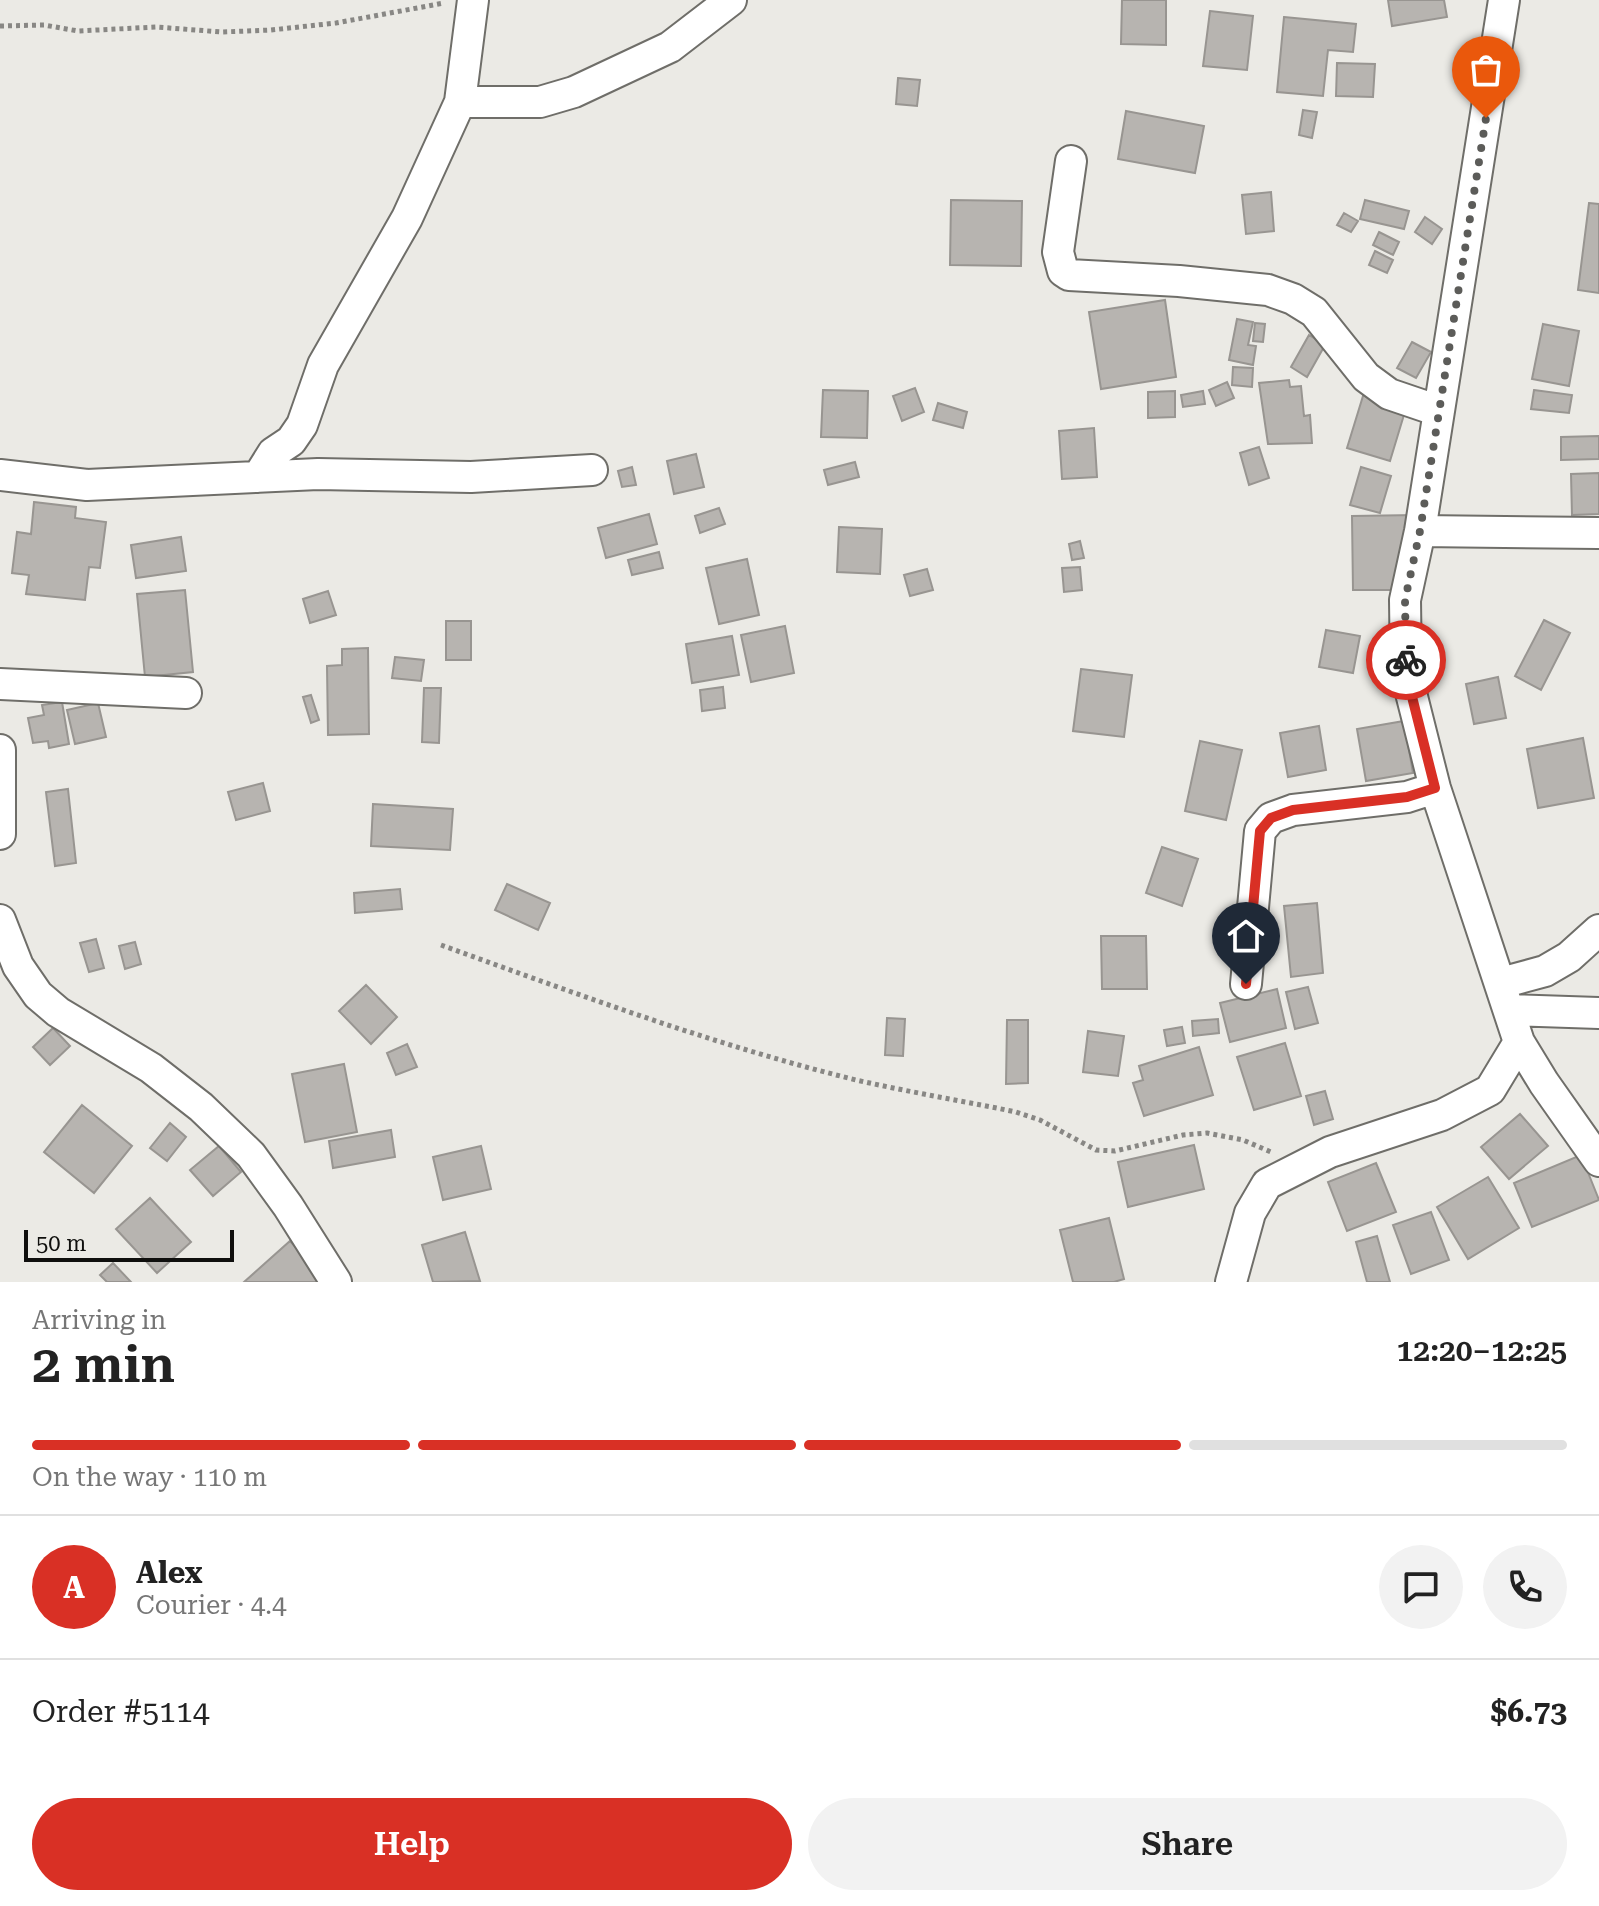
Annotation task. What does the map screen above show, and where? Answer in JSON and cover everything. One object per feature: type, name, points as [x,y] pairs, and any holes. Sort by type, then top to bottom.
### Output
[{"type":"street","points":[[258,477],[273,453],[291,441],[302,425],[323,365],[407,218],[460,102],[473,0]]},
{"type":"street","points":[[460,102],[540,102],[574,92],[670,47],[731,0]]},
{"type":"street","points":[[1504,0],[1420,531],[1405,600],[1406,673],[1435,788],[1519,1042],[1599,1161]]},
{"type":"street","points":[[1071,161],[1058,252],[1063,271],[1069,275],[1268,290],[1293,299],[1314,312],[1366,377],[1389,394],[1439,411]]},
{"type":"street","points":[[0,475],[87,485],[318,474],[471,477],[592,470]]},
{"type":"street","points":[[1420,531],[1599,533]]},
{"type":"street","points":[[0,684],[186,693]]},
{"type":"street","points":[[0,750],[0,834]]},
{"type":"street","points":[[1246,984],[1260,831],[1271,818],[1293,810],[1407,797],[1435,788]]},
{"type":"street","points":[[0,920],[18,966],[38,995],[58,1012],[151,1068],[201,1107],[251,1155],[336,1282]]},
{"type":"street","points":[[1505,996],[1569,957],[1599,930]]},
{"type":"street","points":[[1505,996],[1599,1013]]},
{"type":"street","points":[[1231,1282],[1250,1213],[1267,1184],[1301,1165],[1375,1136],[1442,1115],[1490,1090],[1519,1042]]},
{"type":"path","points":[[0,26],[44,25],[78,31],[156,27],[222,32],[271,30],[336,23],[459,0]]},
{"type":"path","points":[[441,945],[629,1013],[762,1053],[856,1080],[1016,1112],[1040,1120],[1096,1150],[1115,1151],[1183,1135],[1207,1133],[1243,1140],[1301,1165]]},
{"type":"building","points":[[1122,0],[1166,0],[1166,45],[1121,44]]},
{"type":"building","points":[[1388,0],[1444,0],[1447,17],[1392,26]]},
{"type":"building","points":[[1210,11],[1253,16],[1247,70],[1203,66]]},
{"type":"building","points":[[1284,17],[1356,24],[1353,52],[1328,50],[1323,96],[1277,92]]},
{"type":"building","points":[[1337,63],[1375,64],[1373,97],[1336,96]]},
{"type":"building","points":[[898,78],[920,80],[917,106],[896,104]]},
{"type":"building","points":[[1303,110],[1317,112],[1312,138],[1299,135]]},
{"type":"building","points":[[1126,111],[1204,126],[1195,173],[1118,159]]},
{"type":"building","points":[[1271,192],[1274,231],[1246,234],[1242,195]]},
{"type":"building","points":[[951,200],[1022,201],[1021,266],[950,265]]},
{"type":"building","points":[[1365,200],[1409,211],[1404,229],[1360,219]]},
{"type":"building","points":[[1589,203],[1599,204],[1599,293],[1578,290]]},
{"type":"building","points":[[1344,213],[1358,221],[1351,232],[1337,225]]},
{"type":"building","points":[[1425,217],[1442,229],[1432,244],[1415,232]]},
{"type":"building","points":[[1379,232],[1399,242],[1393,255],[1373,245]]},
{"type":"building","points":[[1375,251],[1393,260],[1387,273],[1369,265]]},
{"type":"building","points":[[1165,300],[1176,377],[1101,389],[1089,312]]},
{"type":"building","points":[[1237,319],[1253,322],[1248,345],[1256,346],[1253,365],[1229,360]]},
{"type":"building","points":[[1255,323],[1265,324],[1263,342],[1253,341]]},
{"type":"building","points":[[1543,324],[1579,331],[1569,386],[1532,379]]},
{"type":"building","points":[[1309,335],[1325,345],[1307,377],[1291,367]]},
{"type":"building","points":[[1412,342],[1431,352],[1416,378],[1397,368]]},
{"type":"building","points":[[1233,367],[1253,368],[1252,387],[1232,385]]},
{"type":"building","points":[[1289,380],[1290,387],[1301,386],[1304,416],[1310,415],[1312,443],[1268,444],[1259,383]]},
{"type":"building","points":[[1227,382],[1234,398],[1216,406],[1209,390]]},
{"type":"building","points":[[1367,383],[1410,395],[1390,461],[1347,448]]},
{"type":"building","points":[[915,388],[924,412],[902,421],[893,396]]},
{"type":"building","points":[[823,390],[868,391],[867,438],[821,437]]},
{"type":"building","points":[[1534,390],[1572,395],[1569,413],[1531,409]]},
{"type":"building","points":[[1175,391],[1175,417],[1148,418],[1148,392]]},
{"type":"building","points":[[1203,391],[1205,404],[1183,407],[1181,395]]},
{"type":"building","points":[[938,403],[967,412],[963,428],[933,420]]},
{"type":"building","points":[[1094,428],[1097,477],[1062,479],[1059,431]]},
{"type":"building","points":[[1599,436],[1599,459],[1561,460],[1561,437]]},
{"type":"building","points":[[1259,447],[1269,478],[1249,485],[1240,453]]},
{"type":"building","points":[[696,454],[704,487],[674,494],[667,461]]},
{"type":"building","points":[[855,462],[859,477],[828,485],[824,470]]},
{"type":"building","points":[[632,467],[636,485],[622,487],[618,471]]},
{"type":"building","points":[[1361,467],[1391,476],[1380,513],[1350,505]]},
{"type":"building","points":[[1599,473],[1599,514],[1572,515],[1571,474]]},
{"type":"building","points":[[34,502],[76,507],[75,518],[106,522],[100,568],[89,567],[85,600],[26,594],[29,575],[12,573],[17,532],[31,534]]},
{"type":"building","points":[[719,508],[725,524],[700,533],[695,516]]},
{"type":"building","points":[[649,514],[657,544],[606,558],[598,528]]},
{"type":"building","points":[[1416,515],[1416,590],[1353,590],[1352,516]]},
{"type":"building","points":[[839,527],[882,529],[880,574],[837,572]]},
{"type":"building","points":[[181,537],[186,571],[136,578],[131,545]]},
{"type":"building","points":[[1080,541],[1084,558],[1072,560],[1069,544]]},
{"type":"building","points":[[659,552],[663,568],[632,575],[628,560]]},
{"type":"building","points":[[747,559],[759,615],[719,624],[706,568]]},
{"type":"building","points":[[1080,567],[1082,590],[1064,592],[1062,568]]},
{"type":"building","points":[[927,569],[933,590],[910,596],[904,575]]},
{"type":"building","points":[[185,590],[193,672],[145,677],[137,594]]},
{"type":"building","points":[[328,591],[336,615],[310,623],[303,599]]},
{"type":"building","points":[[1544,620],[1570,633],[1541,690],[1515,676]]},
{"type":"building","points":[[446,621],[471,621],[471,660],[446,660]]},
{"type":"building","points":[[785,626],[794,673],[751,682],[741,635]]},
{"type":"building","points":[[1326,630],[1360,636],[1353,673],[1319,667]]},
{"type":"building","points":[[732,636],[739,675],[692,683],[686,644]]},
{"type":"building","points":[[368,648],[369,734],[328,735],[327,666],[342,665],[342,649]]},
{"type":"building","points":[[395,657],[424,660],[421,681],[392,678]]},
{"type":"building","points":[[1081,669],[1132,675],[1124,737],[1073,731]]},
{"type":"building","points":[[1498,677],[1506,718],[1474,724],[1466,684]]},
{"type":"building","points":[[723,687],[725,708],[702,711],[700,690]]},
{"type":"building","points":[[424,688],[441,688],[439,743],[422,742]]},
{"type":"building","points":[[311,695],[319,720],[311,723],[303,697]]},
{"type":"building","points":[[62,702],[69,744],[49,748],[48,741],[33,743],[28,718],[44,715],[42,705]]},
{"type":"building","points":[[98,703],[106,737],[75,744],[67,710]]},
{"type":"building","points":[[1404,721],[1413,773],[1366,781],[1357,729]]},
{"type":"building","points":[[1319,726],[1326,770],[1288,777],[1280,733]]},
{"type":"building","points":[[1583,738],[1594,798],[1538,808],[1527,749]]},
{"type":"building","points":[[1200,741],[1242,750],[1226,820],[1185,811]]},
{"type":"building","points":[[263,783],[270,811],[236,820],[228,792]]},
{"type":"building","points":[[68,789],[76,863],[55,866],[46,792]]},
{"type":"building","points":[[373,804],[453,809],[450,850],[371,846]]},
{"type":"building","points":[[1162,847],[1198,859],[1182,906],[1146,893]]},
{"type":"building","points":[[507,884],[550,903],[538,930],[495,910]]},
{"type":"building","points":[[400,889],[402,909],[355,913],[354,893]]},
{"type":"building","points":[[1317,903],[1323,973],[1291,977],[1284,906]]},
{"type":"building","points":[[1101,936],[1146,936],[1147,989],[1102,989]]},
{"type":"building","points":[[96,939],[104,968],[89,972],[80,943]]},
{"type":"building","points":[[135,942],[141,964],[125,969],[119,946]]},
{"type":"building","points":[[366,985],[397,1017],[371,1044],[339,1011]]},
{"type":"building","points":[[1308,987],[1318,1023],[1295,1029],[1286,992]]},
{"type":"building","points":[[1277,989],[1286,1028],[1230,1042],[1220,1003]]},
{"type":"building","points":[[887,1018],[905,1019],[903,1056],[885,1055]]},
{"type":"building","points":[[1218,1019],[1219,1033],[1193,1036],[1192,1021]]},
{"type":"building","points":[[1007,1020],[1028,1020],[1028,1083],[1006,1084]]},
{"type":"building","points":[[1182,1027],[1185,1043],[1167,1046],[1164,1030]]},
{"type":"building","points":[[53,1028],[70,1046],[50,1065],[33,1047]]},
{"type":"building","points":[[1088,1031],[1124,1036],[1118,1076],[1083,1072]]},
{"type":"building","points":[[1285,1043],[1301,1096],[1254,1110],[1237,1057]]},
{"type":"building","points":[[407,1044],[417,1067],[396,1075],[387,1053]]},
{"type":"building","points":[[1199,1047],[1213,1095],[1144,1116],[1133,1083],[1143,1080],[1139,1066]]},
{"type":"building","points":[[344,1064],[357,1132],[305,1142],[292,1074]]},
{"type":"building","points":[[1325,1091],[1333,1119],[1314,1125],[1306,1096]]},
{"type":"building","points":[[82,1105],[132,1146],[94,1193],[44,1152]]},
{"type":"building","points":[[1520,1114],[1548,1146],[1509,1179],[1481,1147]]},
{"type":"building","points":[[170,1123],[186,1137],[167,1161],[150,1148]]},
{"type":"building","points":[[391,1130],[395,1157],[333,1168],[329,1141]]},
{"type":"building","points":[[1194,1145],[1204,1189],[1128,1207],[1118,1162]]},
{"type":"building","points":[[219,1146],[241,1172],[213,1196],[190,1170]]},
{"type":"building","points":[[481,1146],[491,1189],[443,1200],[433,1157]]},
{"type":"building","points":[[1581,1155],[1599,1200],[1532,1227],[1514,1183]]},
{"type":"building","points":[[1376,1163],[1396,1212],[1347,1231],[1328,1182]]},
{"type":"building","points":[[1488,1177],[1519,1228],[1468,1259],[1437,1207]]},
{"type":"building","points":[[150,1198],[191,1242],[157,1273],[116,1229]]},
{"type":"building","points":[[1431,1212],[1449,1260],[1411,1274],[1393,1225]]},
{"type":"building","points":[[1109,1218],[1124,1279],[1114,1282],[1073,1282],[1060,1230]]},
{"type":"building","points":[[465,1232],[480,1281],[433,1282],[422,1245]]},
{"type":"building","points":[[1377,1236],[1390,1282],[1367,1282],[1356,1242]]},
{"type":"building","points":[[290,1241],[327,1282],[244,1282]]},
{"type":"building","points":[[113,1263],[131,1282],[107,1282],[100,1275]]},
{"type":"way so far","points":[[1406,660],[1405,600],[1420,531],[1486,118]]},
{"type":"route","points":[[1246,984],[1260,831],[1271,818],[1293,810],[1407,797],[1435,788],[1406,673],[1406,660]]}]
